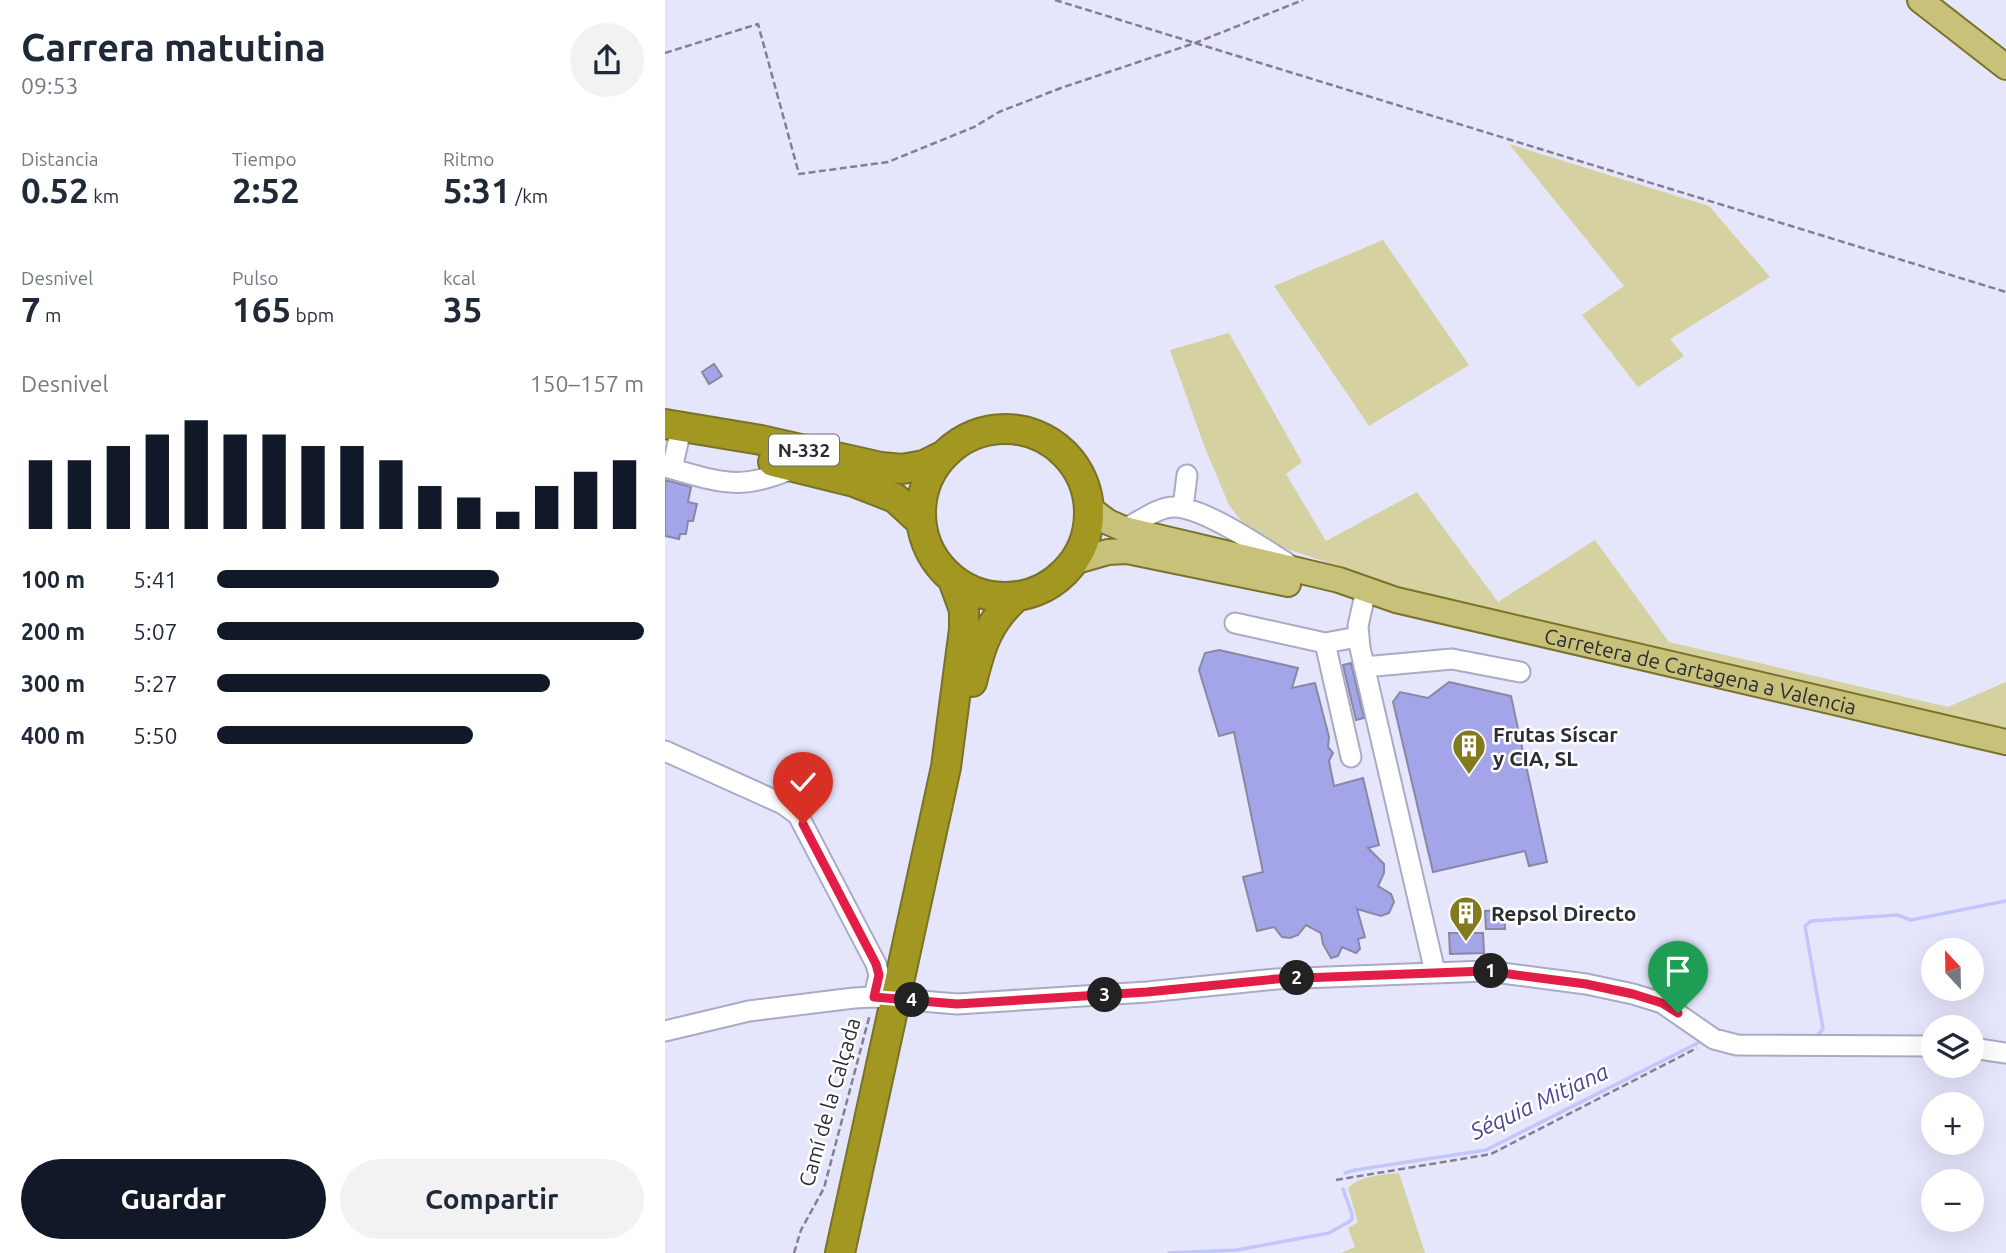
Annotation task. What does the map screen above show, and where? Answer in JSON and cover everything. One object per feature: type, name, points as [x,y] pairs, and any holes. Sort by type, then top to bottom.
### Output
[{"type":"highway","points":[[1011,429],[1033,433],[1053,443],[1075,465],[1085,486],[1089,508],[1086,536],[1073,562],[1049,585],[1017,596],[983,595],[953,580],[934,560],[927,548],[920,521],[922,493],[933,467],[942,456],[960,442],[980,432],[1011,429]]},
{"type":"highway","name":"N-332","points":[[670,432],[761,440],[881,467],[902,469],[924,465],[942,456]]},
{"type":"highway","name":"N-332","points":[[670,432],[794,468],[854,482],[895,498],[920,521]]},
{"type":"highway","points":[[947,767],[964,629],[964,610],[953,580]]},
{"type":"highway","points":[[840,1253],[885,998],[947,767],[984,640],[995,618],[1017,596]]},
{"type":"main road","points":[[1920,0],[2006,66]]},
{"type":"main road","name":"Carretera de Cartagena a Valencia","points":[[1089,508],[1108,522],[1124,529],[1339,580],[1396,600],[2006,742]]},
{"type":"main road","name":"Carretera de Cartagena a Valencia","points":[[1073,562],[1108,552],[1127,551],[1364,599],[1396,600]]},
{"type":"street","points":[[670,432],[668,468],[742,484],[769,479],[794,468]]},
{"type":"street","points":[[1183,508],[1187,475]]},
{"type":"street","points":[[1124,529],[1166,508],[1183,508],[1231,528],[1303,572]]},
{"type":"street","points":[[1364,599],[1358,626],[1364,667],[1435,972]]},
{"type":"street","points":[[1235,624],[1325,643],[1359,636]]},
{"type":"street","points":[[1325,643],[1351,757]]},
{"type":"street","points":[[1364,667],[1451,659],[1520,672]]},
{"type":"street","points":[[665,751],[783,804],[798,815],[876,964],[885,998]]},
{"type":"street","points":[[665,1031],[749,1012],[885,998],[957,1004],[1147,992],[1276,979],[1486,971],[1586,984],[1633,994],[1662,1003],[1714,1039],[1737,1045],[1921,1046]]},
{"type":"street","points":[[1984,1050],[2006,1053]]},
{"type":"path","points":[[1055,0],[2006,292]]},
{"type":"path","points":[[665,54],[758,24],[799,174],[888,162],[974,127],[999,112],[1195,43],[1303,0]]},
{"type":"path","name":"Camí de la Calçada","points":[[794,1253],[801,1230],[824,1188],[885,998]]},
{"type":"path","points":[[1336,1180],[1491,1154],[1714,1039]]},
{"type":"shaded area","points":[[1509,144],[1709,206],[1770,277],[1670,339],[1684,356],[1638,387],[1582,315],[1624,286]]},
{"type":"shaded area","points":[[1383,240],[1469,365],[1369,426],[1274,286]]},
{"type":"shaded area","points":[[1229,333],[1302,462],[1286,474],[1326,541],[1417,492],[1498,602],[1595,540],[1669,642],[1948,707],[2006,682],[2006,731],[1422,594],[1254,538],[1229,505],[1205,448],[1170,350]]},
{"type":"shaded area","points":[[1399,1173],[1425,1253],[1341,1253],[1355,1247],[1348,1228],[1358,1222],[1348,1188],[1365,1178]]},
{"type":"building","points":[[714,364],[722,376],[709,384],[702,372]]},
{"type":"building","points":[[665,480],[691,487],[688,502],[697,504],[693,521],[688,521],[686,534],[680,534],[679,539],[665,536]]},
{"type":"building","points":[[1219,650],[1298,668],[1292,688],[1315,683],[1329,737],[1328,747],[1333,753],[1329,761],[1334,786],[1363,778],[1379,845],[1368,848],[1384,864],[1384,873],[1378,886],[1391,894],[1394,902],[1389,913],[1381,916],[1357,909],[1365,937],[1358,939],[1360,949],[1356,953],[1342,947],[1338,956],[1331,958],[1323,944],[1321,933],[1306,925],[1298,935],[1290,938],[1282,937],[1274,927],[1257,931],[1243,877],[1263,872],[1234,732],[1219,736],[1199,670],[1205,653]]},
{"type":"building","points":[[1351,663],[1364,718],[1356,720],[1343,665]]},
{"type":"building","name":"Frutas Síscar y CIA, SL","points":[[1449,682],[1511,696],[1547,862],[1529,866],[1525,851],[1433,872],[1393,702],[1400,692],[1428,698]]},
{"type":"building","points":[[1504,910],[1505,929],[1486,929],[1485,911]]},
{"type":"building","name":"Repsol Directo","points":[[1449,933],[1483,933],[1484,953],[1450,954]]},
{"type":"waterway","name":"Séquia Mitjana","points":[[1814,1037],[1823,1029],[1805,926],[1811,921],[1897,915],[1911,920],[2006,901]]},
{"type":"waterway","name":"Séquia Mitjana","points":[[1345,1173],[1486,1150],[1698,1043]]},
{"type":"waterway","name":"Séquia Mitjana","points":[[1169,1253],[1237,1250],[1329,1233],[1352,1220],[1343,1189]]},
{"type":"place","name":"Frutas Síscar y CIA, SL","points":[[1469,776]]},
{"type":"place","name":"Repsol Directo","points":[[1466,943]]},
{"type":"route","points":[[803,824],[876,964],[879,975],[874,997],[957,1004],[1147,992],[1276,979],[1486,971],[1586,984],[1633,994],[1662,1003],[1678,1013]]}]
